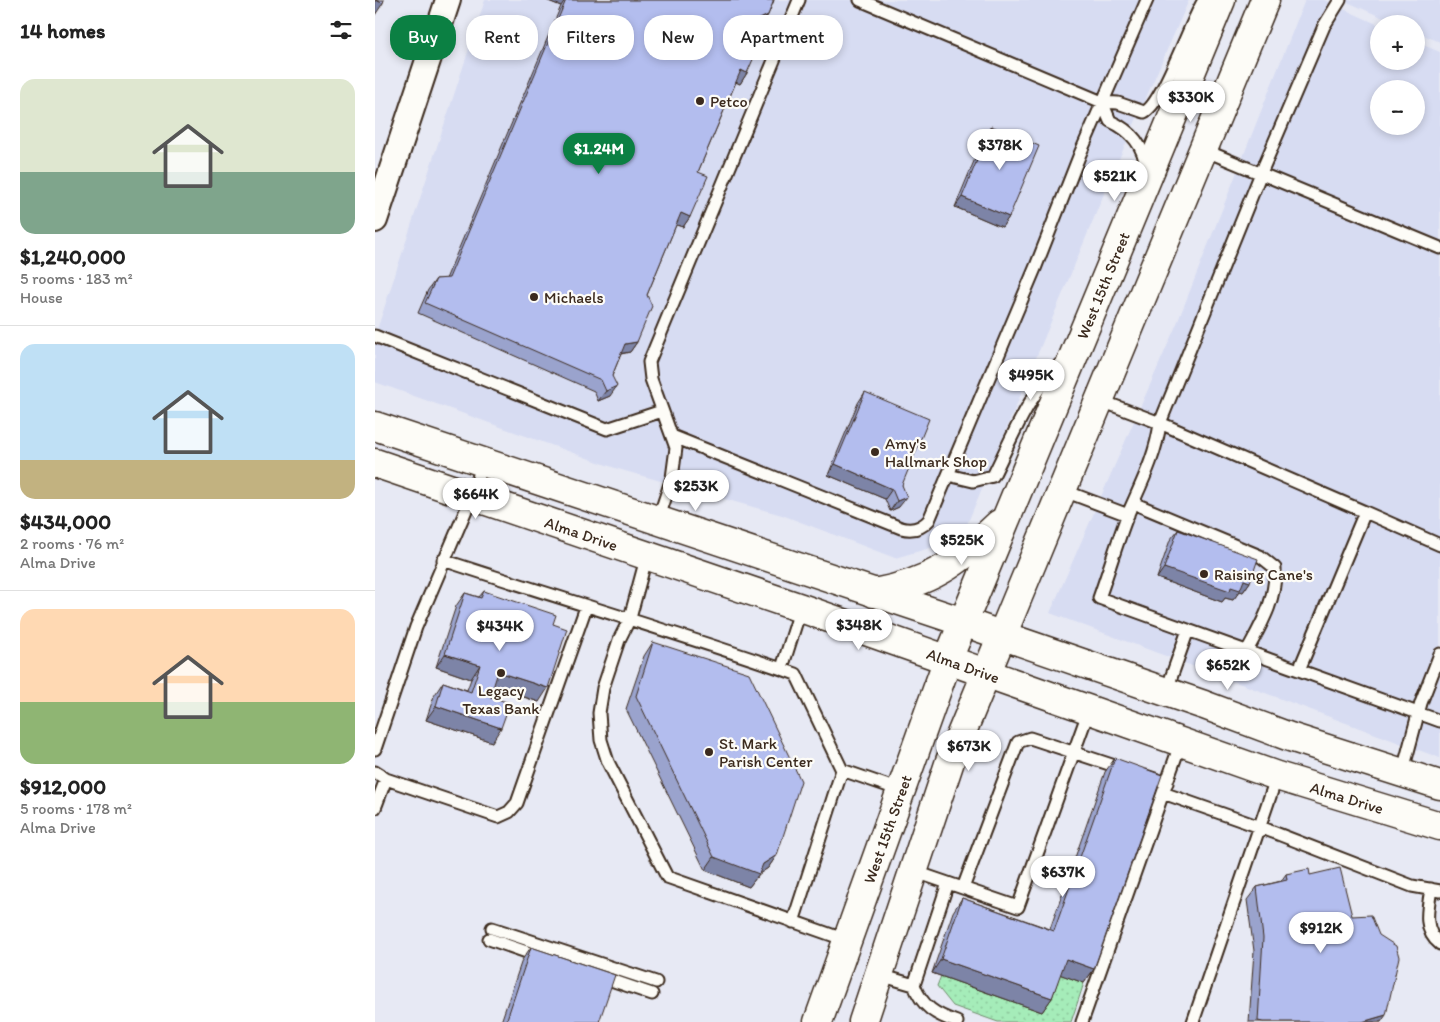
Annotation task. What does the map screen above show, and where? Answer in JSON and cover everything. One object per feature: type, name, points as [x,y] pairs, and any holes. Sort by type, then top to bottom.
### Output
[{"type":"main road","name":"West 15th Street","points":[[818,1022],[948,660],[1005,518],[1221,0]]},
{"type":"main road","points":[[867,1021],[913,871],[951,761],[1265,0]]},
{"type":"main road","points":[[1165,137],[1204,150]]},
{"type":"main road","points":[[1062,383],[1099,400]]},
{"type":"main road","points":[[375,426],[963,622],[1290,737],[1440,786]]},
{"type":"main road","name":"Alma Drive","points":[[375,463],[801,608],[1277,776],[1440,826]]},
{"type":"main road","points":[[874,593],[905,586],[947,568],[960,560],[1005,518]]},
{"type":"main road","points":[[647,555],[657,521]]},
{"type":"main road","points":[[1277,776],[1290,737]]},
{"type":"street","points":[[375,220],[448,0]]},
{"type":"lane","points":[[657,521],[672,478],[676,448],[651,380],[649,362],[799,0]]},
{"type":"lane","points":[[860,0],[1102,102],[1118,104],[1137,111],[1151,109],[1161,93],[1194,16],[1205,0]]},
{"type":"lane","points":[[672,436],[907,530],[924,526],[929,520],[1036,266],[1102,102],[1147,0]]},
{"type":"lane","points":[[1340,0],[1324,26],[1261,173],[1160,423],[1150,465],[1128,515],[1099,598],[1440,721]]},
{"type":"lane","points":[[1102,102],[1110,121],[1129,130],[1137,143],[1145,163],[1146,181]]},
{"type":"lane","points":[[1204,150],[1440,248]]},
{"type":"lane","points":[[375,336],[607,429],[662,411]]},
{"type":"lane","points":[[948,475],[973,481],[993,476],[1041,385],[1051,371],[1077,348]]},
{"type":"lane","points":[[1099,400],[1160,423],[1440,545]]},
{"type":"lane","points":[[375,749],[416,627],[471,496],[483,462]]},
{"type":"lane","points":[[1062,490],[1128,515]]},
{"type":"lane","points":[[1133,503],[1260,556],[1275,568],[1275,588],[1265,618],[1247,651]]},
{"type":"lane","points":[[1299,670],[1365,512]]},
{"type":"lane","points":[[647,555],[630,618],[619,640],[603,688],[599,713],[601,740],[607,762],[667,877],[846,940]]},
{"type":"lane","points":[[443,560],[586,607],[630,618],[797,674],[842,770],[793,922]]},
{"type":"lane","points":[[375,772],[386,779],[498,817],[509,812],[517,803],[586,607]]},
{"type":"lane","points":[[781,668],[801,608]]},
{"type":"lane","points":[[1166,692],[1188,630]]},
{"type":"lane","points":[[1402,774],[1418,714],[1440,654]]},
{"type":"lane","points":[[913,871],[1018,907],[1089,710]]},
{"type":"lane","points":[[963,888],[1018,742],[1030,738],[1074,752],[1412,886],[1436,890],[1427,915],[1429,928],[1440,944]]},
{"type":"lane","points":[[1082,1022],[1181,742]]},
{"type":"lane","points":[[842,770],[900,790]]},
{"type":"lane","points":[[1193,1022],[1277,776]]},
{"type":"lane","points":[[375,808],[386,779]]},
{"type":"lane","points":[[913,985],[948,883]]},
{"type":"lane","points":[[561,963],[490,933],[656,982]]},
{"type":"lane","points":[[588,973],[652,994]]},
{"type":"lane","points":[[880,975],[913,985],[922,1002],[929,1010],[957,1022]]},
{"type":"shaded area","points":[[485,0],[1189,0],[1108,184],[961,539],[895,558],[782,515],[618,469],[375,382],[375,336],[466,58],[466,60],[538,60],[538,15],[480,15]]},
{"type":"shaded area","points":[[1305,0],[1324,0],[1370,21],[1370,70],[1425,70],[1425,46],[1440,52],[1440,758],[1050,613],[1178,321]]},
{"type":"shaded area","points":[[1343,0],[1440,0],[1440,42],[1425,36],[1425,15],[1377,15]]},
{"type":"green space","points":[[1056,973],[1084,983],[1071,1022],[998,1022],[953,1006],[937,986],[941,976]]},
{"type":"building","points":[[566,0],[774,0],[768,15],[723,15],[723,60],[753,60],[747,73],[741,70],[698,172],[708,176],[690,217],[681,213],[647,295],[652,306],[637,342],[625,344],[612,376],[617,386],[606,391],[601,380],[425,303],[436,279],[449,278],[548,43],[548,60],[634,60],[634,15],[560,15]]},
{"type":"building","points":[[991,126],[1039,146],[1009,217],[962,197]]},
{"type":"building","name":"Amy's Hallmark Shop","points":[[865,392],[929,419],[902,485],[907,497],[897,501],[892,489],[835,464]]},
{"type":"building","name":"Raising Cane's","points":[[1178,530],[1258,559],[1250,582],[1244,580],[1240,590],[1231,587],[1230,591],[1164,568]]},
{"type":"building","name":"Legacy Texas Bank","points":[[484,591],[556,615],[553,624],[567,629],[548,688],[498,672],[490,697],[510,703],[501,728],[436,706],[443,682],[471,692],[480,665],[445,654],[465,593],[481,598]]},
{"type":"building","name":"St. Mark Parish Center","points":[[653,642],[749,673],[801,781],[777,855],[763,864],[759,874],[714,857],[636,696]]},
{"type":"building","points":[[1115,758],[1162,775],[1094,969],[1066,959],[1052,998],[941,959],[962,898],[1054,931]]},
{"type":"building","points":[[1340,868],[1352,916],[1371,915],[1379,935],[1396,946],[1399,957],[1386,1015],[1362,1022],[1258,1021],[1263,938],[1257,887],[1287,880],[1286,874],[1309,869],[1310,875]]},
{"type":"building","points":[[531,947],[615,975],[599,1022],[506,1022]]},
{"type":"place","name":"Petco","points":[[700,101]]},
{"type":"place","name":"Michaels","points":[[534,297]]},
{"type":"place","name":"Amy's Hallmark Shop","points":[[875,452]]},
{"type":"place","name":"Raising Cane's","points":[[1204,574]]},
{"type":"place","name":"Legacy Texas Bank","points":[[501,673]]},
{"type":"place","name":"St. Mark Parish Center","points":[[709,752]]}]
